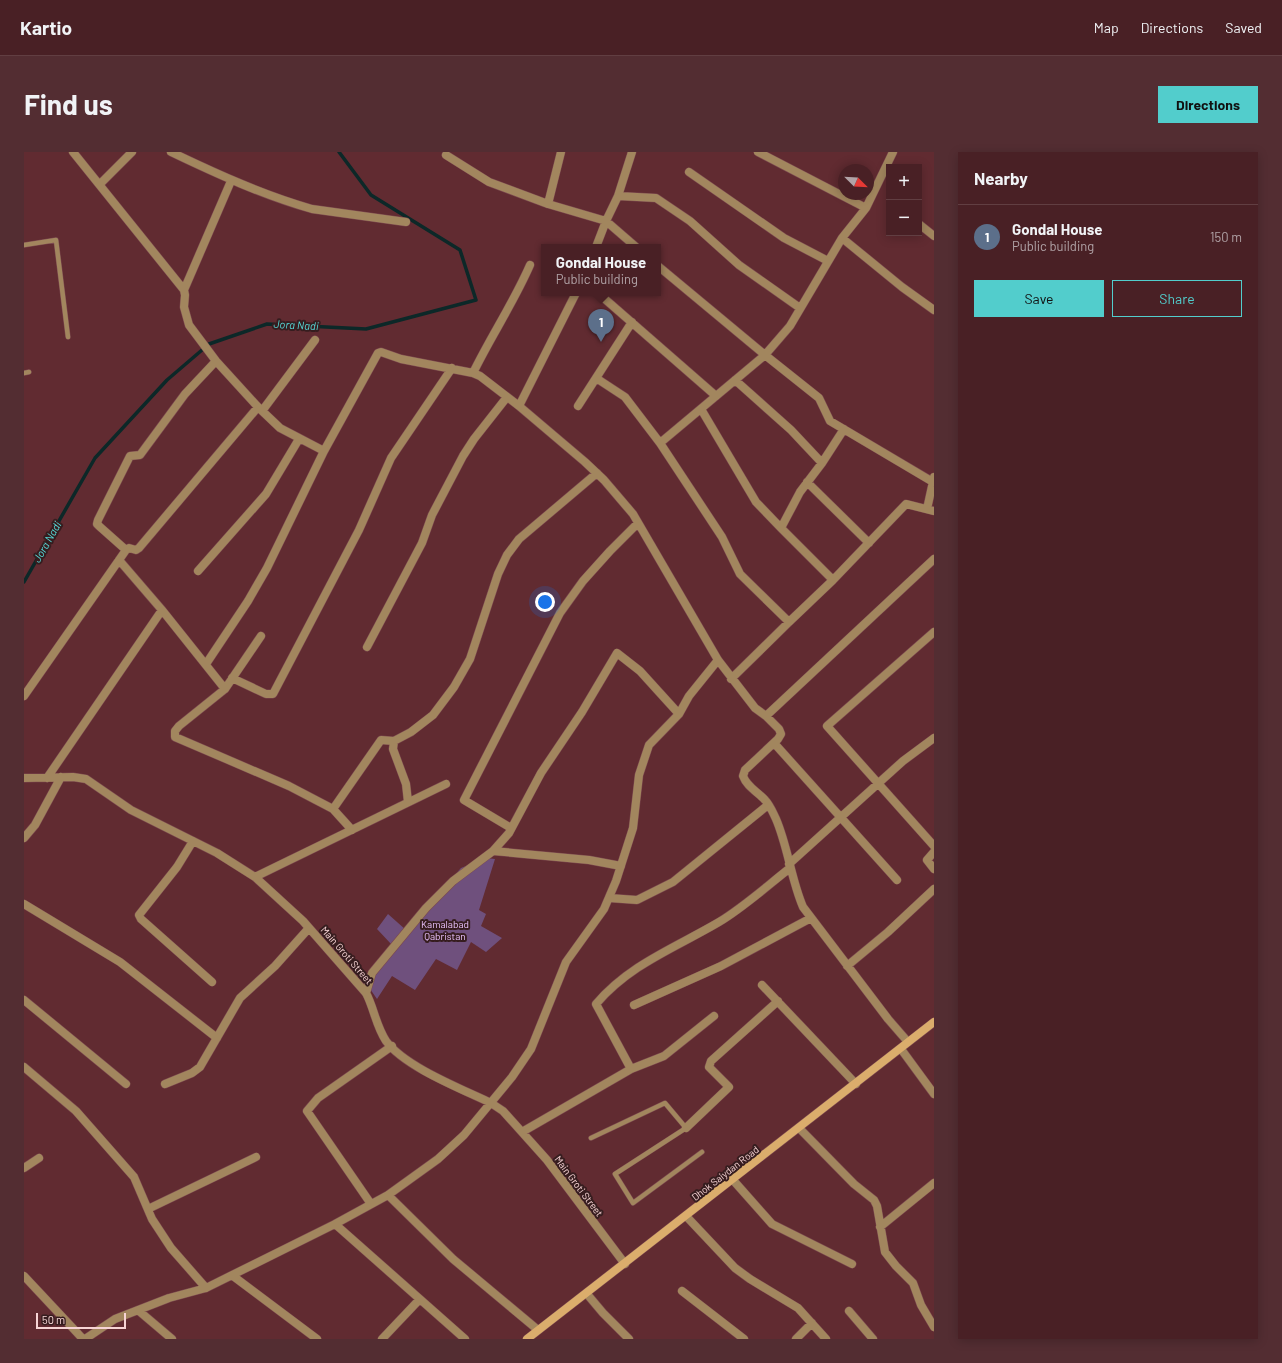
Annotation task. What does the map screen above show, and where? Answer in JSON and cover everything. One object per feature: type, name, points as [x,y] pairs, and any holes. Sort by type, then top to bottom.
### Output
[{"type":"main road","name":"Dhok Saiydan Road","points":[[527,1339],[587,1294],[934,1022]]},
{"type":"street","points":[[73,152],[184,290],[184,307],[189,325],[195,335],[216,361],[260,409],[284,431],[324,451]]},
{"type":"street","points":[[100,184],[132,152]]},
{"type":"street","points":[[171,152],[231,181],[312,209],[406,222]]},
{"type":"street","points":[[548,204],[561,152]]},
{"type":"street","points":[[597,244],[618,196],[632,152]]},
{"type":"street","points":[[758,152],[866,208]]},
{"type":"street","points":[[660,443],[765,355],[790,326],[842,238],[866,208],[893,152]]},
{"type":"street","points":[[446,155],[489,182],[548,204],[606,221],[633,244]]},
{"type":"street","points":[[689,172],[784,238],[828,261]]},
{"type":"street","points":[[184,290],[231,181]]},
{"type":"street","points":[[618,196],[656,198],[690,221],[739,265],[800,308]]},
{"type":"street","points":[[922,226],[934,236]]},
{"type":"street","points":[[842,238],[902,287],[934,310]]},
{"type":"street","points":[[473,373],[519,290],[530,265]]},
{"type":"street","points":[[661,268],[819,398],[830,421],[934,479],[931,510],[906,504],[833,580],[731,679]]},
{"type":"street","points":[[519,406],[574,296]]},
{"type":"street","points":[[602,296],[716,396]]},
{"type":"street","points":[[578,406],[632,322]]},
{"type":"street","points":[[24,696],[126,550],[130,548],[136,550],[139,548],[260,409],[315,340]]},
{"type":"street","points":[[206,664],[248,601],[267,568],[324,451],[378,353],[381,352],[401,359],[473,373],[519,406],[597,473],[633,514],[718,660],[731,679],[755,708],[766,716],[779,729],[781,734],[774,743],[745,770],[743,776],[744,781],[768,805],[783,838],[789,866],[803,907],[888,1019],[908,1042]]},
{"type":"street","points":[[126,550],[97,524],[98,520],[130,456],[140,455],[185,394],[216,361]]},
{"type":"street","points":[[232,678],[266,694],[273,694],[359,530],[391,458],[452,368]]},
{"type":"street","points":[[596,378],[625,397],[660,443],[722,537],[740,574],[789,622]]},
{"type":"street","points":[[735,380],[791,430],[822,463]]},
{"type":"street","points":[[367,647],[422,543],[432,515],[464,456],[474,439],[507,397]]},
{"type":"street","points":[[701,409],[756,502],[833,580]]},
{"type":"street","points":[[781,528],[800,492],[822,463],[844,429]]},
{"type":"street","points":[[198,571],[266,494],[299,439]]},
{"type":"street","points":[[333,809],[380,740],[394,741],[411,732],[433,715],[454,687],[470,659],[498,574],[507,555],[515,544],[597,473]]},
{"type":"street","points":[[807,482],[869,543]]},
{"type":"street","points":[[511,828],[464,800],[560,613],[584,581],[610,551],[638,524]]},
{"type":"street","points":[[766,716],[934,559]]},
{"type":"street","points":[[119,560],[162,610],[225,689]]},
{"type":"street","points":[[47,778],[162,610]]},
{"type":"street","points":[[934,632],[827,726],[877,784],[934,846]]},
{"type":"street","points":[[261,636],[225,689],[179,726],[175,731],[175,737],[289,786],[333,809],[352,830]]},
{"type":"street","points":[[366,993],[372,973],[426,908],[454,881],[493,851],[511,828],[541,773],[582,712],[617,653],[640,671],[679,714]]},
{"type":"street","points":[[25,1279],[84,1339],[115,1319],[170,1298],[206,1288],[233,1276],[371,1204],[438,1159],[464,1135],[512,1077],[531,1049],[566,962],[604,909],[609,898],[633,828],[639,775],[645,754],[650,745],[679,714],[688,696],[718,660]]},
{"type":"street","points":[[631,1069],[596,1004],[610,988],[637,967],[721,921],[789,866],[903,761],[934,738]]},
{"type":"street","points":[[394,741],[393,749],[406,784],[408,802]]},
{"type":"street","points":[[774,743],[897,880]]},
{"type":"street","points":[[24,838],[35,825],[61,777]]},
{"type":"street","name":"Main Groti Street","points":[[24,778],[73,777],[86,779],[131,810],[217,853],[254,877],[309,928],[366,993],[372,1003],[379,1028],[387,1042],[416,1065],[491,1103],[503,1111],[547,1160],[625,1264]]},
{"type":"street","points":[[254,877],[446,784]]},
{"type":"street","points":[[609,898],[637,900],[673,882],[768,805]]},
{"type":"street","points":[[193,841],[177,867],[139,915],[141,919],[212,982]]},
{"type":"street","points":[[493,851],[589,860],[621,866]]},
{"type":"street","points":[[934,852],[927,860],[934,869]]},
{"type":"street","points":[[847,966],[888,932],[934,889]]},
{"type":"street","points":[[24,904],[120,962],[217,1038]]},
{"type":"street","points":[[634,1005],[721,966],[811,918]]},
{"type":"street","points":[[165,1084],[192,1073],[200,1067],[240,998],[275,966],[309,928]]},
{"type":"street","points":[[762,985],[856,1084]]},
{"type":"street","points":[[24,1000],[126,1084]]},
{"type":"street","points":[[686,1128],[728,1087],[709,1067],[711,1061],[778,1001]]},
{"type":"street","points":[[522,1132],[631,1069],[664,1056],[714,1016]]},
{"type":"street","points":[[371,1204],[307,1111],[318,1098],[392,1046]]},
{"type":"street","points":[[901,1048],[934,1094]]},
{"type":"street","points":[[24,1067],[76,1111],[134,1177],[152,1219],[172,1248],[206,1288]]},
{"type":"street","points":[[799,1128],[844,1174],[874,1200],[877,1206],[885,1252],[896,1266],[914,1283],[921,1305],[934,1326]]},
{"type":"street","points":[[148,1209],[256,1157]]},
{"type":"street","points":[[24,1168],[39,1158]]},
{"type":"street","points":[[733,1180],[772,1224],[852,1264]]},
{"type":"street","points":[[880,1227],[934,1183]]},
{"type":"street","points":[[388,1194],[453,1259],[538,1330]]},
{"type":"street","points":[[686,1216],[736,1268],[750,1279],[798,1308],[826,1339]]},
{"type":"street","points":[[335,1224],[419,1300],[465,1339]]},
{"type":"street","points":[[233,1276],[317,1339]]},
{"type":"street","points":[[682,1291],[744,1339]]},
{"type":"street","points":[[587,1294],[603,1314],[629,1339]]},
{"type":"street","points":[[382,1339],[419,1300]]},
{"type":"street","points":[[139,1311],[172,1339]]},
{"type":"street","points":[[850,1311],[873,1339]]},
{"type":"street","points":[[796,1339],[812,1323]]},
{"type":"lane","points":[[24,245],[56,240],[68,337]]},
{"type":"lane","points":[[591,1138],[665,1103],[686,1128],[615,1174],[633,1203],[702,1152]]},
{"type":"green space","name":"Kamalabad Qabristan","points":[[486,858],[495,859],[479,910],[486,914],[481,926],[502,938],[486,952],[471,942],[457,970],[436,959],[415,990],[392,976],[377,999],[368,986],[392,945],[377,929],[388,914],[406,930],[461,868]]},
{"type":"waterway","name":"Jora Nadi","points":[[24,582],[95,458],[167,380],[209,344],[267,324],[366,329],[476,300],[460,250],[371,195],[339,152]]},
{"type":"place","name":"Gondal House","points":[[601,342]]}]
